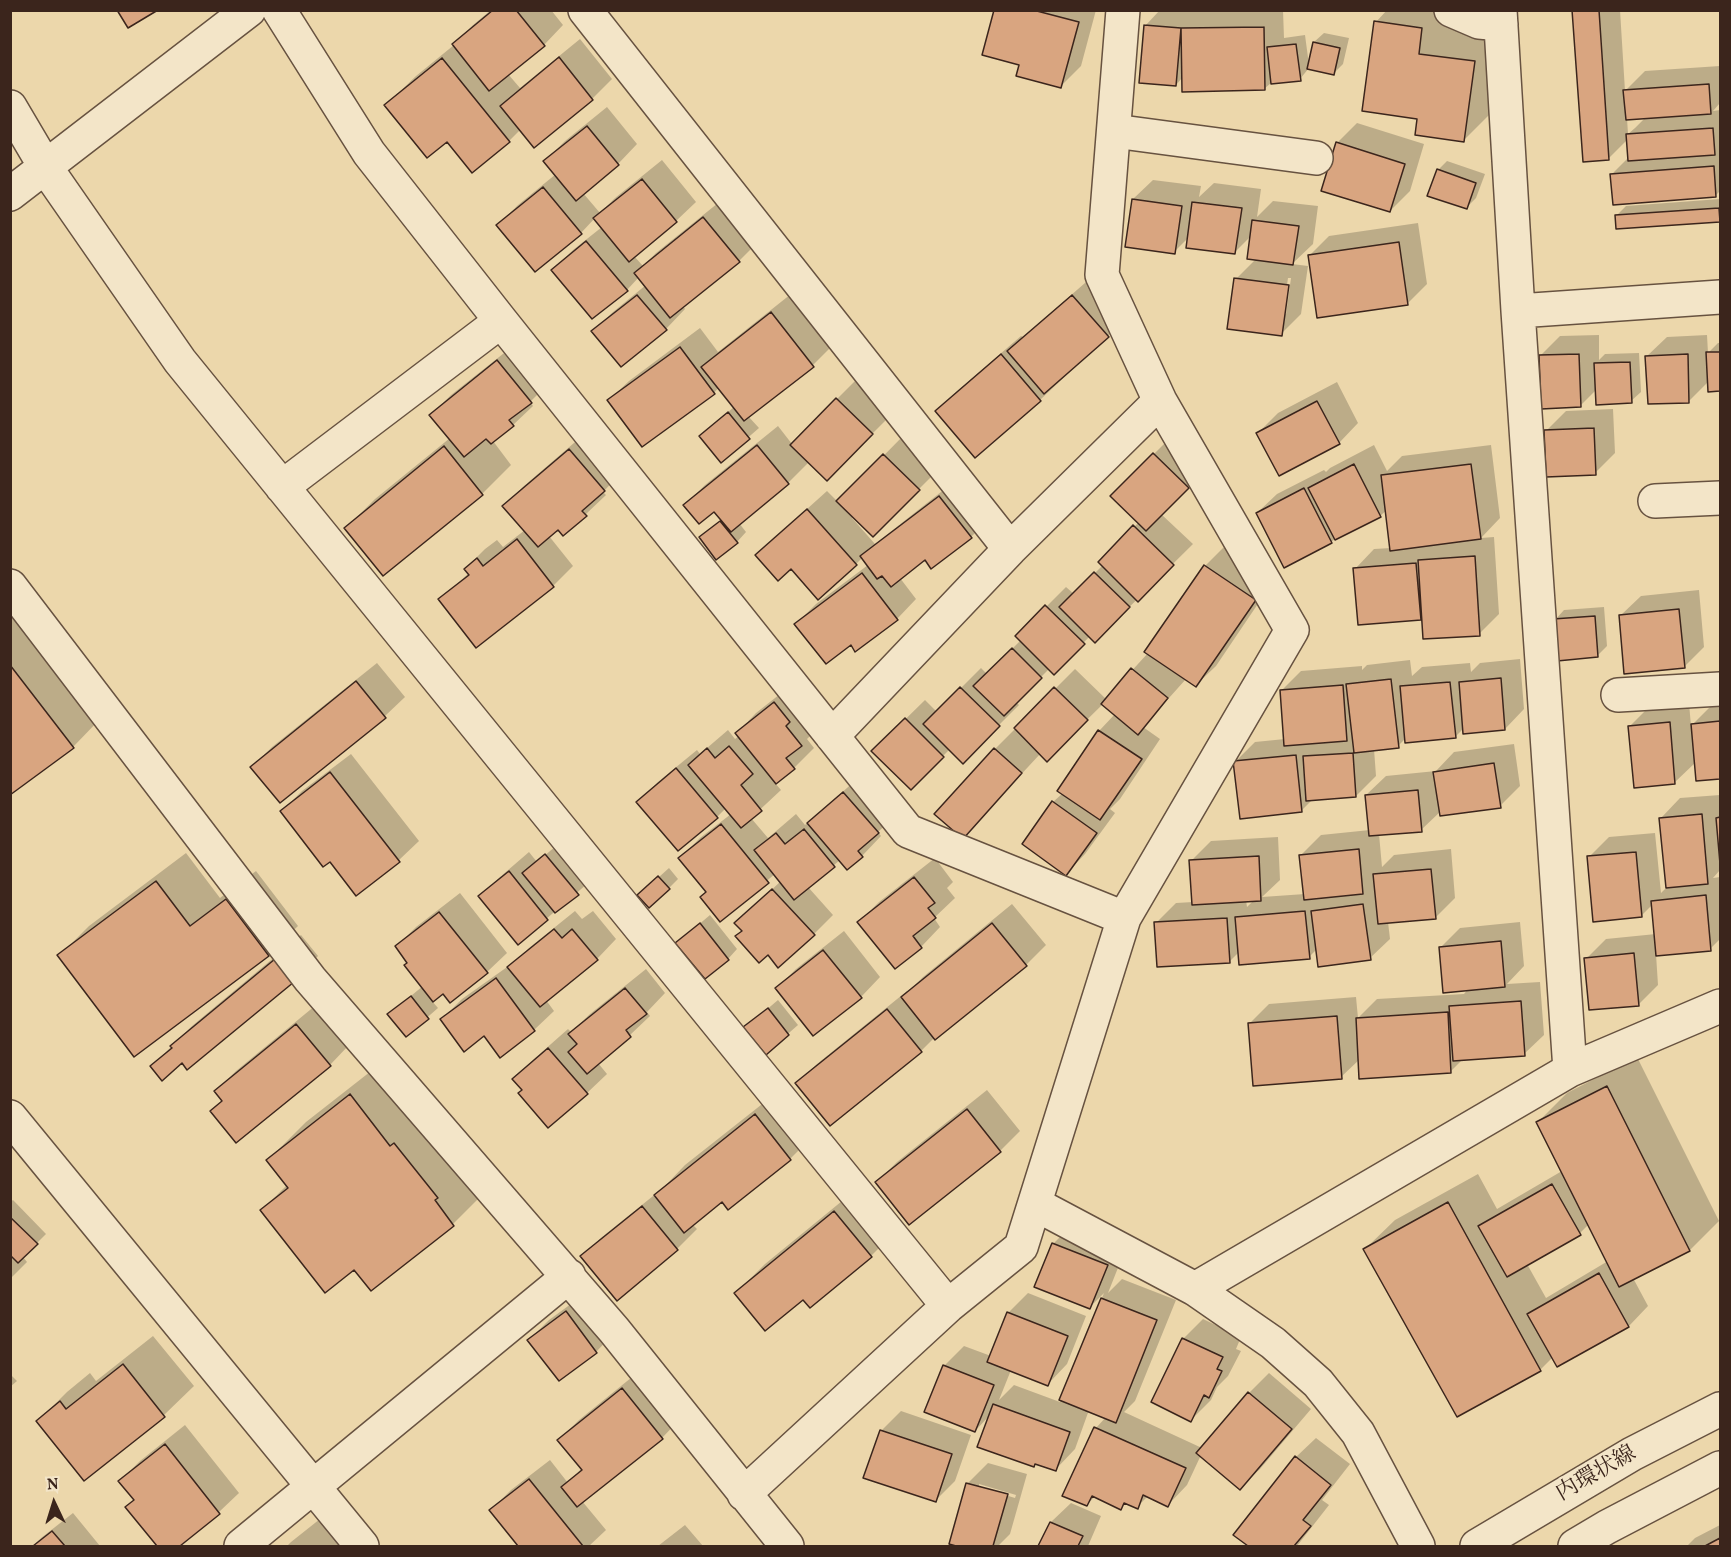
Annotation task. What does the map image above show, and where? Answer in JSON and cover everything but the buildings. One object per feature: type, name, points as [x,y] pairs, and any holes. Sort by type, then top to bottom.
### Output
[{"type":"street","points":[[10,194],[249,10]]},
{"type":"street","points":[[279,10],[369,153],[908,831],[1124,918]]},
{"type":"street","points":[[585,10],[1010,549]]},
{"type":"street","points":[[744,1494],[948,1306],[1021,1247],[1124,918],[1292,630],[1160,401],[1102,274],[1123,10]]},
{"type":"street","points":[[1451,10],[1479,22],[1501,17],[1518,311],[1569,1071]]},
{"type":"street","points":[[10,107],[46,168],[180,361],[948,1306]]},
{"type":"street","points":[[1114,131],[1316,158]]},
{"type":"street","points":[[1518,311],[1720,297]]},
{"type":"street","points":[[282,488],[501,321]]},
{"type":"street","points":[[832,736],[1010,549],[1160,401]]},
{"type":"street","points":[[1655,501],[1720,498]]},
{"type":"street","points":[[10,586],[310,979],[615,1330],[787,1546]]},
{"type":"street","points":[[1618,695],[1720,688]]},
{"type":"street","points":[[1195,1288],[1569,1071],[1720,1006]]},
{"type":"street","points":[[10,1117],[362,1546]]},
{"type":"street","points":[[1035,1204],[1195,1288],[1273,1343],[1318,1383],[1358,1433],[1418,1546]]},
{"type":"street","points":[[241,1546],[569,1276]]},
{"type":"street","name":"内環状線","points":[[1477,1546],[1632,1454],[1720,1409]]},
{"type":"street","points":[[1575,1546],[1720,1468]]}]
